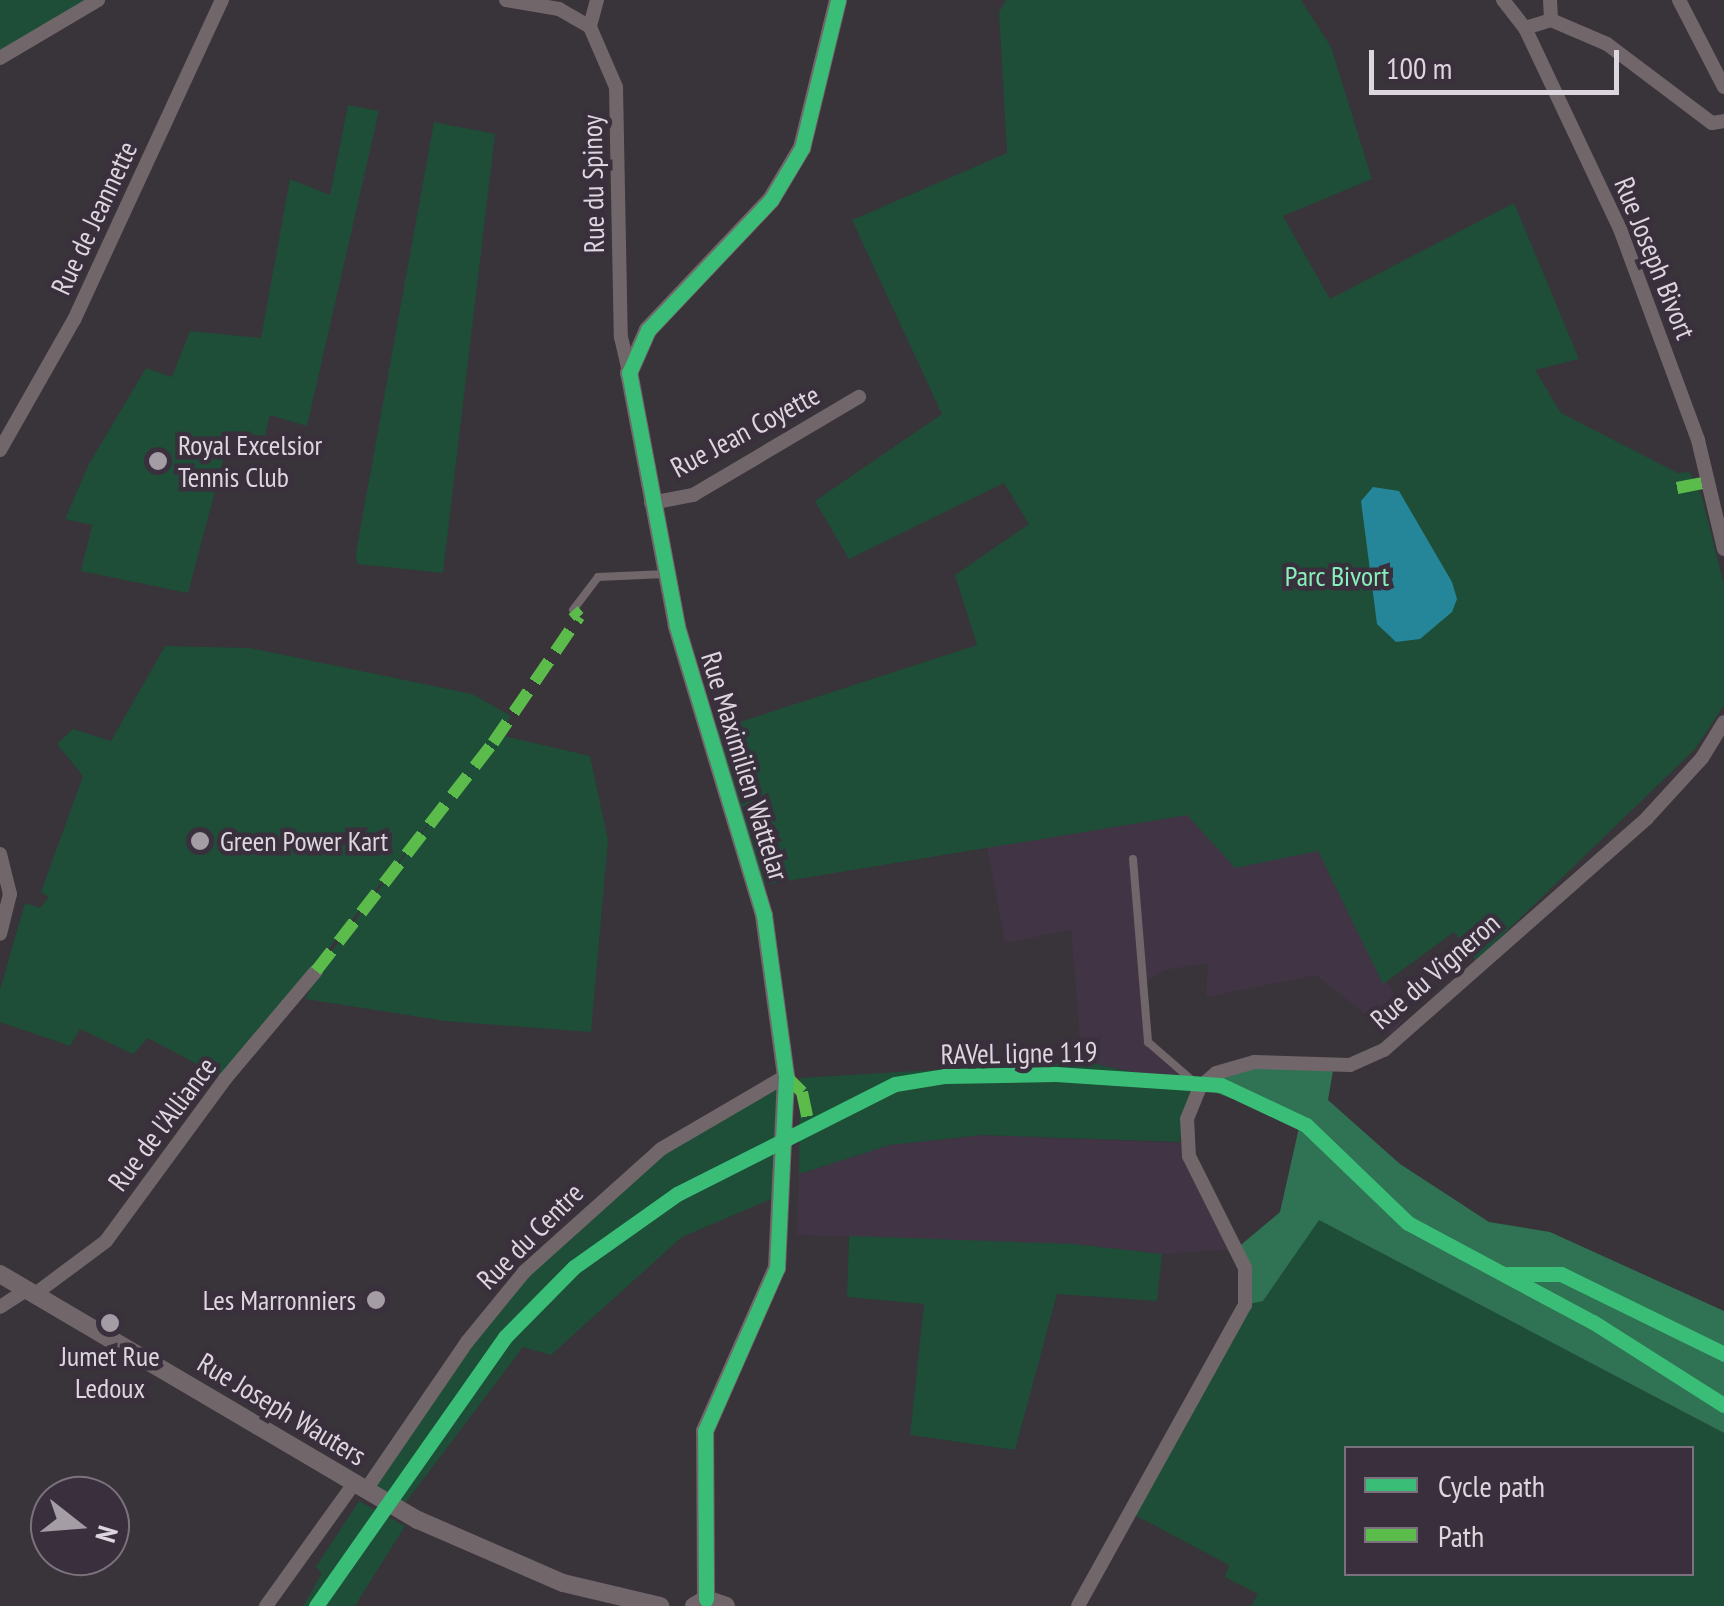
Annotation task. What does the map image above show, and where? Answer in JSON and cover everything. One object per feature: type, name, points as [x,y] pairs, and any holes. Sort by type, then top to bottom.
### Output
[{"type":"street","points":[[0,58],[98,0]]},
{"type":"street","name":"Rue de Jeannette","points":[[0,450],[74,320],[222,0]]},
{"type":"street","points":[[506,0],[559,9],[590,28],[597,0]]},
{"type":"street","points":[[630,372],[648,330],[772,200],[802,148],[838,0]]},
{"type":"street","name":"Rue Joseph Bivort","points":[[1504,0],[1525,28],[1620,228],[1698,440],[1724,548]]},
{"type":"street","points":[[1550,0],[1552,20]]},
{"type":"street","points":[[1679,0],[1724,86]]},
{"type":"street","points":[[1525,28],[1552,20],[1607,44],[1712,123],[1724,121]]},
{"type":"street","name":"Rue du Spinoy","points":[[590,28],[616,86],[621,337],[630,372]]},
{"type":"street","name":"Rue Maximilien Wattelar","points":[[630,372],[666,574],[764,915],[786,1076],[777,1268],[705,1431],[700,1602]]},
{"type":"street","name":"Rue Jean Coyette","points":[[651,503],[693,494],[859,397]]},
{"type":"street","name":"Rue du Vigneron","points":[[1200,1086],[1216,1073],[1254,1062],[1350,1065],[1384,1050],[1648,818],[1702,758],[1724,722]]},
{"type":"street","points":[[0,854],[10,894],[0,934]]},
{"type":"street","name":"Rue de l'Alliance","points":[[0,1307],[32,1292],[106,1240],[225,1079],[316,971]]},
{"type":"street","name":"Rue du Centre","points":[[266,1606],[524,1272],[661,1149],[786,1076]]},
{"type":"street","points":[[1078,1606],[1246,1305],[1245,1268],[1189,1156],[1186,1119],[1200,1086]]},
{"type":"street","name":"Rue Joseph Wauters","points":[[0,1274],[359,1488],[530,1571],[660,1606]]},
{"type":"street","points":[[700,1602],[726,1606]]},
{"type":"lane","points":[[573,610],[598,577],[666,574]]},
{"type":"lane","points":[[1133,859],[1148,1042],[1200,1086]]},
{"type":"shaded area","points":[[1187,815],[1235,867],[1318,850],[1405,1015],[1393,1035],[1316,975],[1206,997],[1208,963],[1165,970],[1143,984],[1148,1041],[1200,1087],[1082,1061],[1071,930],[1005,943],[987,846]]},
{"type":"shaded area","points":[[982,1135],[1181,1143],[1236,1249],[1162,1254],[1074,1244],[797,1235],[799,1174],[890,1145]]},
{"type":"green space","points":[[0,0],[98,0],[0,58]]},
{"type":"green space","name":"Parc Bivort","points":[[1006,0],[1301,0],[1331,47],[1372,179],[1283,216],[1330,299],[1514,203],[1579,359],[1535,370],[1561,413],[1678,473],[1690,472],[1702,497],[1724,585],[1724,705],[1695,749],[1476,961],[1454,932],[1383,984],[1318,851],[1235,868],[1187,815],[762,885],[709,732],[977,645],[955,575],[1029,524],[1004,483],[849,559],[815,501],[942,414],[852,220],[1007,153],[999,12]]},
{"type":"green space","name":"Royal Excelsior Tennis Club","points":[[348,105],[379,111],[307,426],[270,415],[265,436],[231,431],[188,593],[81,571],[92,525],[65,519],[89,464],[146,368],[172,377],[190,331],[261,338],[290,179],[330,195]]},
{"type":"green space","points":[[434,122],[495,134],[443,573],[357,564],[356,552]]},
{"type":"green space","points":[[165,646],[250,648],[472,694],[511,716],[499,735],[590,756],[608,840],[591,1032],[445,1021],[305,999],[328,956],[456,789],[225,1079],[148,1038],[133,1054],[80,1029],[70,1046],[0,1022],[0,990],[25,903],[40,908],[49,897],[41,892],[83,776],[57,744],[73,729],[111,741]]},
{"type":"green space","points":[[1082,1061],[1200,1087],[1183,1116],[1180,1142],[982,1135],[890,1145],[799,1174],[800,1078]]},
{"type":"green space","points":[[1242,1065],[1334,1065],[1328,1100],[1400,1164],[1489,1222],[1550,1232],[1724,1311],[1724,1433],[1319,1220],[1263,1301],[1245,1305],[1236,1249],[1280,1212],[1300,1123],[1200,1087]]},
{"type":"green space","points":[[786,1076],[783,1194],[682,1237],[551,1355],[523,1347],[400,1510],[365,1491],[519,1278],[609,1193],[711,1118]]},
{"type":"green space","points":[[1319,1219],[1724,1433],[1724,1606],[1251,1606],[1258,1594],[1225,1577],[1229,1565],[1131,1513],[1245,1305],[1263,1301]]},
{"type":"green space","points":[[849,1236],[1074,1244],[1162,1254],[1157,1301],[1057,1294],[1015,1450],[910,1435],[924,1304],[847,1297]]},
{"type":"green space","points":[[359,1501],[405,1526],[355,1606],[303,1606],[322,1573],[316,1567]]},
{"type":"water","points":[[1373,487],[1399,491],[1452,582],[1457,599],[1452,612],[1420,639],[1396,642],[1377,624],[1361,501]]},
{"type":"marked path","points":[[1677,488],[1708,482]]},
{"type":"marked path","points":[[316,971],[493,743],[579,617],[573,610]]},
{"type":"marked path","points":[[786,1076],[802,1092],[810,1131]]},
{"type":"cycle path","points":[[706,1599],[705,1431],[777,1268],[786,1076],[764,915],[677,626],[629,373],[648,330],[771,200],[802,148],[838,0]]},
{"type":"cycle path","name":"RAVeL ligne 119","points":[[316,1606],[505,1337],[574,1267],[677,1194],[895,1084],[945,1076],[1056,1074],[1221,1085],[1306,1125],[1408,1223],[1593,1322],[1724,1405]]},
{"type":"cycle path","points":[[1508,1274],[1561,1274],[1724,1354]]},
{"type":"place","name":"Royal Excelsior Tennis Club","points":[[158,461]]},
{"type":"place","name":"Green Power Kart","points":[[200,841]]},
{"type":"place","name":"Les Marronniers","points":[[376,1300]]},
{"type":"place","name":"Jumet Rue Ledoux","points":[[110,1323]]}]
